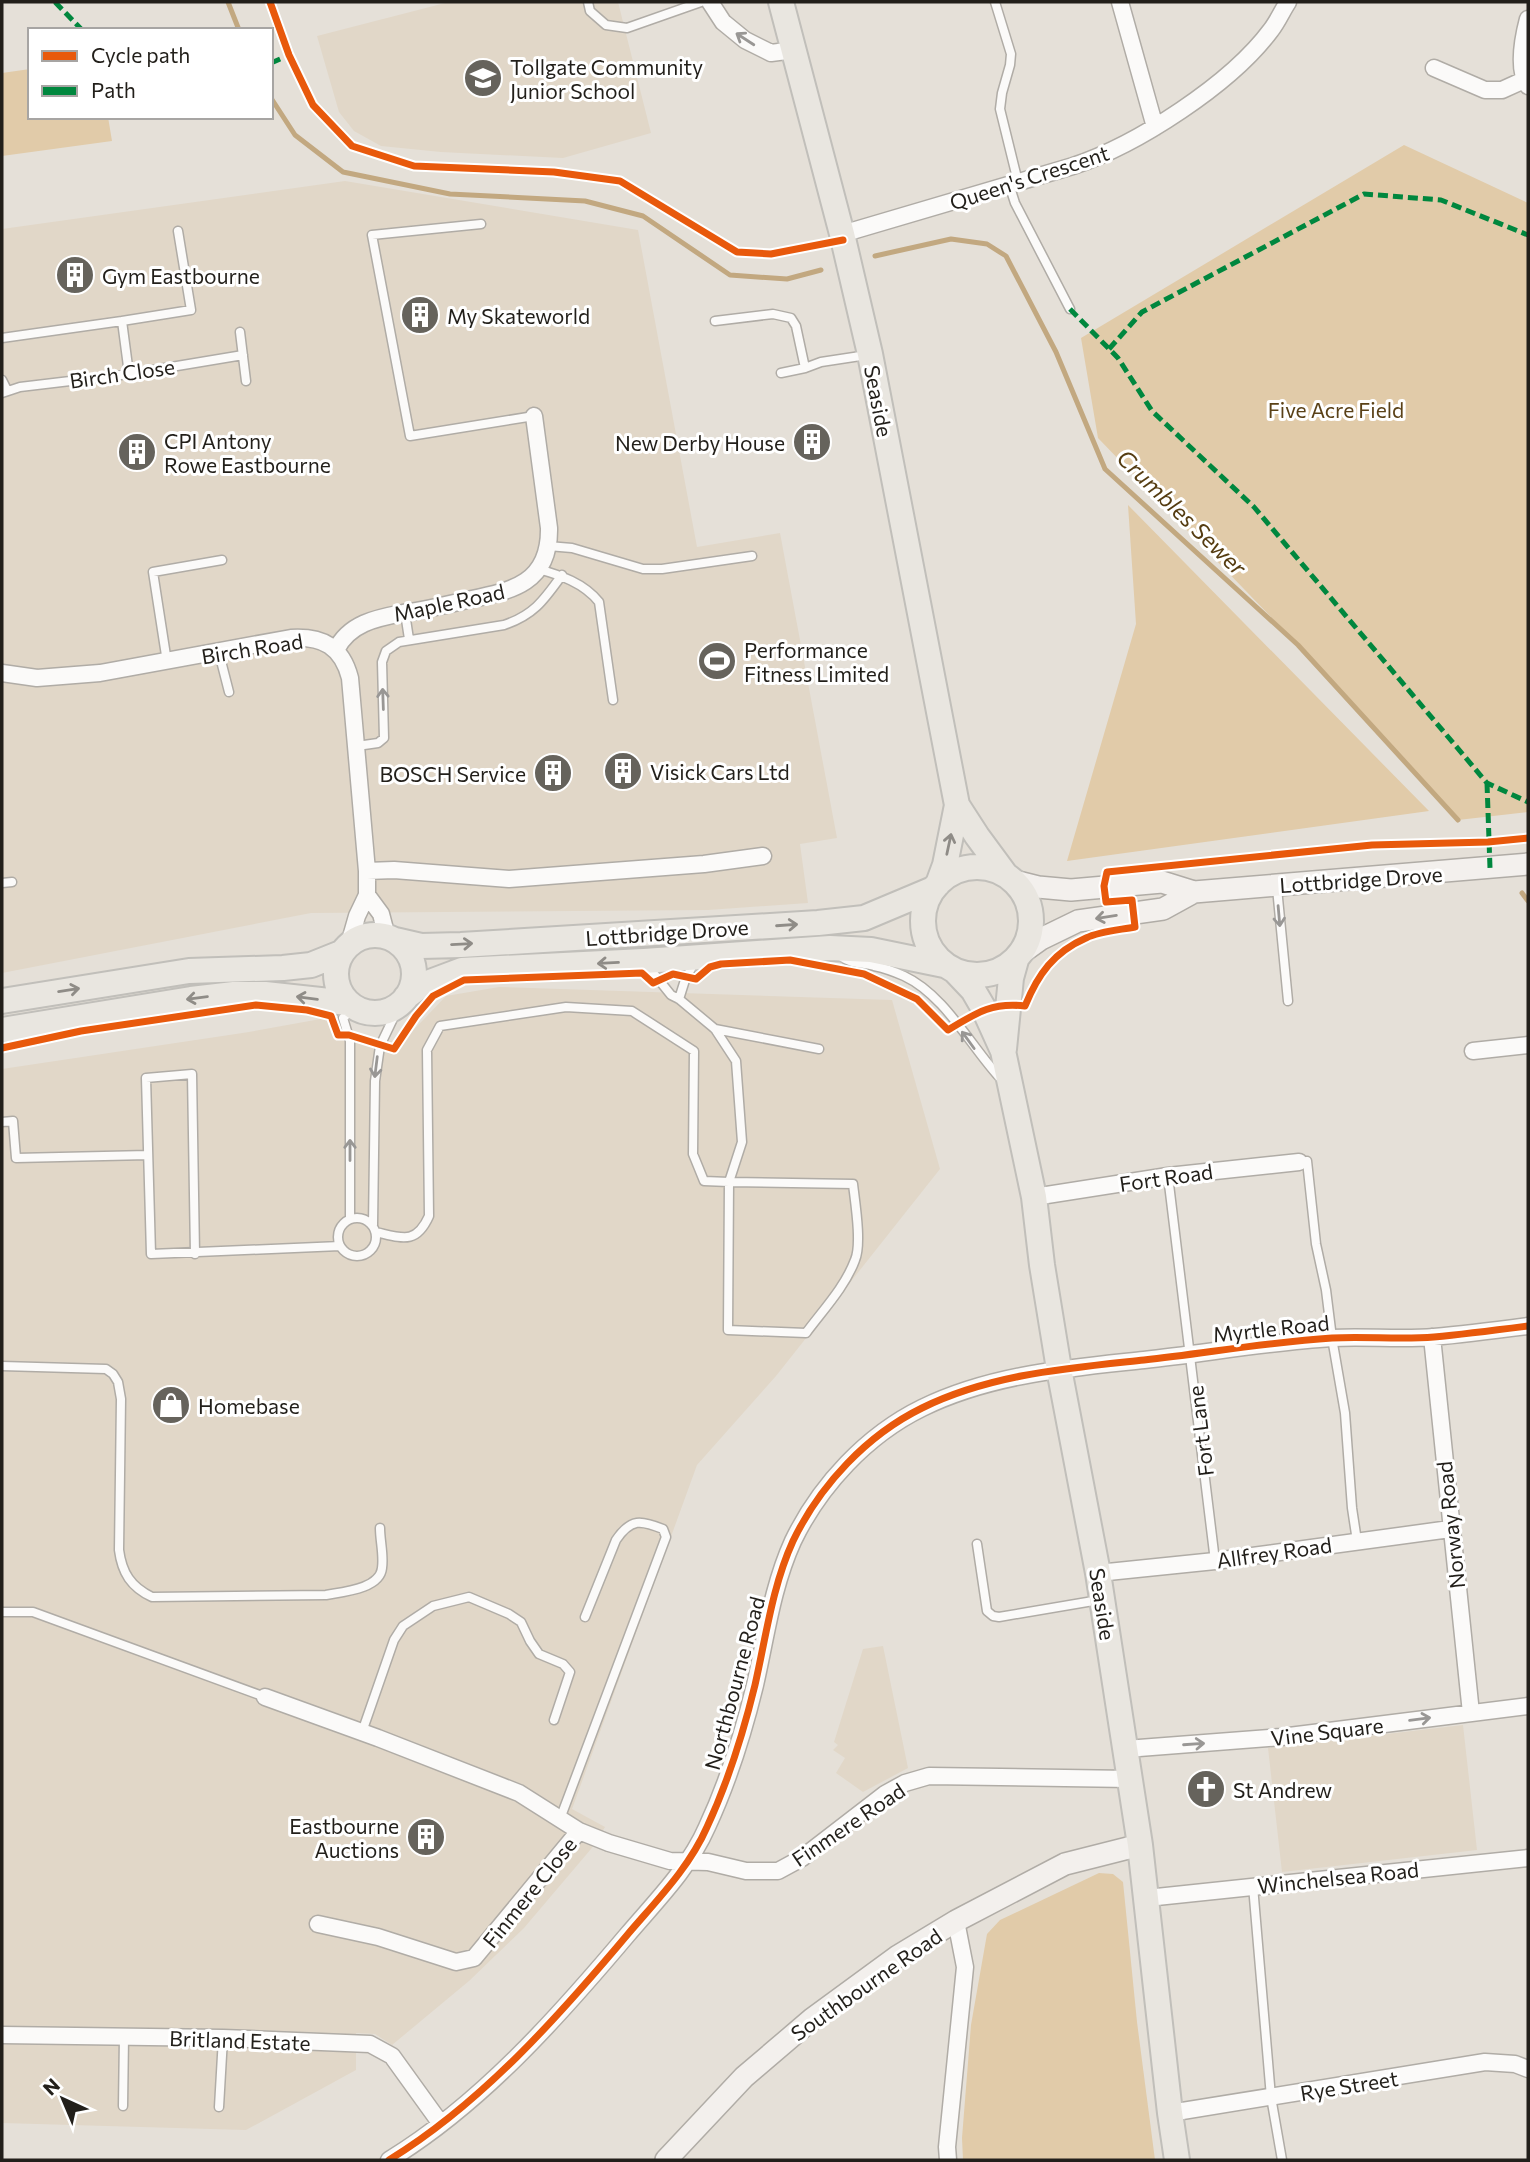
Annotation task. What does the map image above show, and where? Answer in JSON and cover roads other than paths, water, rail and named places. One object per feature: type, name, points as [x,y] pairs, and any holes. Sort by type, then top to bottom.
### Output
[{"type":"main road","name":"Seaside","points":[[781,2],[842,234],[870,354],[957,804],[976,836],[1010,878]]},
{"type":"main road","name":"Seaside","points":[[936,886],[944,865],[957,804]]},
{"type":"main road","points":[[982,867],[1010,878],[1026,896],[1030,911],[1028,940],[1018,957],[998,971],[970,975],[950,968],[934,955],[923,929],[923,915],[926,901],[936,886],[951,874],[966,868],[982,867]]},
{"type":"main road","name":"Lottbridge Drove","points":[[391,938],[421,946],[461,945],[818,923],[864,918],[936,886]]},
{"type":"main road","points":[[2,1000],[188,971],[312,965],[361,937],[374,934],[391,938],[410,956],[414,977],[403,1001],[390,1010],[378,1013],[365,1012],[351,1006],[265,994],[234,994],[2,1030]]},
{"type":"main road","points":[[345,948],[336,966],[335,980],[340,993],[351,1006]]},
{"type":"main road","name":"Lottbridge Drove","points":[[403,1001],[422,985],[461,970],[830,948],[871,950],[950,968]]},
{"type":"main road","name":"Seaside","points":[[1003,1051],[1011,978],[1018,957]]},
{"type":"main road","name":"Seaside","points":[[950,968],[974,990],[1003,1051],[1034,1197],[1059,1369],[1098,1573],[1126,1749],[1147,1898],[1177,2160]]},
{"type":"street","points":[[710,2],[723,22],[745,40],[771,53],[794,50]]},
{"type":"street","points":[[1120,2],[1155,127]]},
{"type":"street","name":"Queen's Crescent","points":[[842,234],[1094,159],[1155,127],[1226,75],[1271,30],[1288,2]]},
{"type":"street","points":[[1434,68],[1485,90],[1502,90],[1526,83],[1523,55],[1528,19]]},
{"type":"street","name":"Maple Road","points":[[336,650],[340,641],[357,626],[382,617],[512,590],[538,569],[548,546],[549,528],[534,416]]},
{"type":"street","name":"Birch Road","points":[[2,673],[37,678],[100,673],[304,637],[325,643],[336,650],[350,678],[367,871],[367,895],[356,916],[345,948]]},
{"type":"street","points":[[367,871],[394,870],[509,879],[704,864],[762,856]]},
{"type":"street","name":"Lottbridge Drove","points":[[1010,878],[1038,887],[1071,890],[1162,883],[1194,892],[1528,864]]},
{"type":"street","name":"Lottbridge Drove","points":[[1018,957],[1041,939],[1078,921],[1163,909],[1194,892]]},
{"type":"street","name":"Birch Road","points":[[367,895],[381,914],[391,938]]},
{"type":"street","points":[[1473,1051],[1528,1045]]},
{"type":"street","name":"Fort Road","points":[[1034,1197],[1168,1176],[1300,1161]]},
{"type":"street","name":"Myrtle Road","points":[[1059,1369],[1332,1338],[1432,1337],[1528,1326]]},
{"type":"street","name":"Norway Road","points":[[1432,1337],[1471,1713]]},
{"type":"street","name":"Northbourne Road","points":[[388,2160],[441,2124],[481,2091],[607,1959],[689,1862],[707,1828],[732,1767],[754,1687],[771,1608],[789,1552],[815,1504],[838,1473],[876,1437],[925,1406],[967,1390],[1030,1373],[1059,1369]]},
{"type":"street","name":"Allfrey Road","points":[[1098,1573],[1450,1529]]},
{"type":"street","name":"Finmere Road","points":[[265,1698],[362,1732],[519,1793],[579,1831],[609,1843],[670,1861],[708,1862],[746,1871],[778,1871],[802,1858],[885,1794],[905,1783],[929,1776],[1130,1779]]},
{"type":"street","name":"Vine Square","points":[[1126,1749],[1281,1737],[1528,1706]]},
{"type":"street","name":"Finmere Close","points":[[318,1924],[378,1937],[456,1962],[474,1958],[579,1831]]},
{"type":"street","name":"Southbourne Road","points":[[666,2160],[744,2077],[812,2019],[898,1956],[956,1921],[1065,1864],[1140,1845]]},
{"type":"street","name":"Winchelsea Road","points":[[1147,1898],[1528,1858]]},
{"type":"street","points":[[934,2160],[948,2154],[965,1967],[956,1921]]},
{"type":"street","name":"Britland Estate","points":[[2,2035],[223,2038],[370,2044],[391,2056],[441,2124]]},
{"type":"street","name":"Rye Street","points":[[1170,2113],[1485,2062],[1515,2064],[1528,2069]]},
{"type":"lane","points":[[588,2],[590,10],[606,24],[627,28],[701,2]]},
{"type":"lane","points":[[995,2],[1011,54],[1000,108],[1014,183],[1015,203],[1070,309]]},
{"type":"lane","points":[[481,224],[372,234],[410,436],[534,416]]},
{"type":"lane","points":[[2,338],[191,310],[178,231]]},
{"type":"lane","points":[[715,321],[773,314],[791,318],[796,326],[805,368]]},
{"type":"lane","points":[[122,321],[129,374]]},
{"type":"lane","points":[[240,332],[246,381]]},
{"type":"lane","points":[[781,373],[821,362],[870,354]]},
{"type":"lane","name":"Birch Close","points":[[5,391],[243,355]]},
{"type":"lane","points":[[2,380],[5,391]]},
{"type":"lane","points":[[548,546],[572,548],[643,569],[662,569],[752,556]]},
{"type":"lane","points":[[167,662],[153,572],[222,559]]},
{"type":"lane","points":[[538,569],[562,575],[593,595],[599,602],[613,700]]},
{"type":"lane","points":[[357,746],[378,743],[384,738],[382,662],[392,646],[409,639],[516,621],[538,606],[562,575]]},
{"type":"lane","points":[[405,613],[409,639]]},
{"type":"lane","points":[[219,653],[229,692]]},
{"type":"lane","points":[[2,883],[12,882]]},
{"type":"lane","points":[[1277,885],[1288,1001]]},
{"type":"lane","points":[[830,948],[847,961],[905,976],[926,990],[1012,1092]]},
{"type":"lane","points":[[680,999],[685,980],[696,958]]},
{"type":"lane","points":[[403,1001],[380,1046],[377,1059],[375,1081],[375,1229],[375,1245],[365,1255],[348,1254],[340,1246],[338,1233],[345,1222],[351,1219],[363,1218],[375,1229],[405,1238],[425,1226],[429,1216],[427,1050],[440,1026],[566,1007],[632,1011],[694,1051],[693,1154],[704,1181],[729,1182],[766,1183],[853,1184],[857,1227],[856,1258],[837,1292],[806,1333],[728,1330],[729,1182],[742,1142],[736,1061],[715,1029],[680,999],[671,995],[644,961]]},
{"type":"lane","points":[[351,1006],[343,1018],[351,1041],[351,1219]]},
{"type":"lane","points":[[715,1029],[819,1049]]},
{"type":"lane","points":[[195,1254],[191,1074],[146,1078],[150,1254],[195,1254],[340,1246]]},
{"type":"lane","points":[[2,1122],[13,1121],[16,1158],[148,1155]]},
{"type":"lane","points":[[1300,1161],[1307,1161],[1316,1244],[1345,1413],[1357,1541]]},
{"type":"lane","name":"Fort Lane","points":[[1168,1176],[1215,1560]]},
{"type":"lane","points":[[2,1366],[106,1369],[116,1378],[121,1399],[121,1563],[130,1582],[152,1597],[326,1595],[352,1591],[375,1581],[382,1570],[380,1528]]},
{"type":"lane","points":[[560,1819],[666,1537],[663,1529],[645,1521],[630,1525],[621,1532],[615,1540],[585,1616]]},
{"type":"lane","points":[[976,1544],[987,1611],[993,1616],[1102,1599]]},
{"type":"lane","points":[[362,1732],[394,1640],[403,1626],[433,1606],[469,1597],[522,1622],[539,1654],[563,1664],[570,1672],[554,1720]]},
{"type":"lane","points":[[2,1612],[33,1612],[265,1698]]},
{"type":"lane","points":[[1253,1886],[1272,2097],[1282,2160]]},
{"type":"lane","points":[[123,2106],[124,2037]]},
{"type":"lane","points":[[219,2107],[223,2038]]},
{"type":"waterway","name":"Crumbles Sewer","points":[[228,2],[238,28]]},
{"type":"waterway","name":"Crumbles Sewer","points":[[273,101],[295,135],[343,172],[450,194],[585,201],[643,216],[730,275],[787,279],[821,270]]},
{"type":"waterway","name":"Crumbles Sewer","points":[[875,256],[951,239],[987,244],[1006,256],[1056,352],[1105,469],[1298,645],[1458,820]]},
{"type":"waterway","name":"Crumbles Sewer","points":[[1522,893],[1528,901]]},
{"type":"place","name":"Tollgate Community Junior School","points":[[483,78]]},
{"type":"place","name":"Gym Eastbourne","points":[[75,275]]},
{"type":"place","name":"My Skateworld","points":[[420,315]]},
{"type":"place","name":"New Derby House","points":[[812,442]]},
{"type":"place","name":"CPI Antony Rowe Eastbourne","points":[[137,452]]},
{"type":"place","name":"Performance Fitness Limited","points":[[717,661]]},
{"type":"place","name":"Visick Cars Ltd","points":[[623,771]]},
{"type":"place","name":"BOSCH Service","points":[[553,773]]},
{"type":"place","name":"Homebase","points":[[171,1405]]},
{"type":"place","name":"St Andrew","points":[[1206,1789]]},
{"type":"place","name":"Eastbourne Auctions","points":[[426,1837]]},
{"type":"park label","name":"Five Acre Field","points":[[1336,409]]}]
